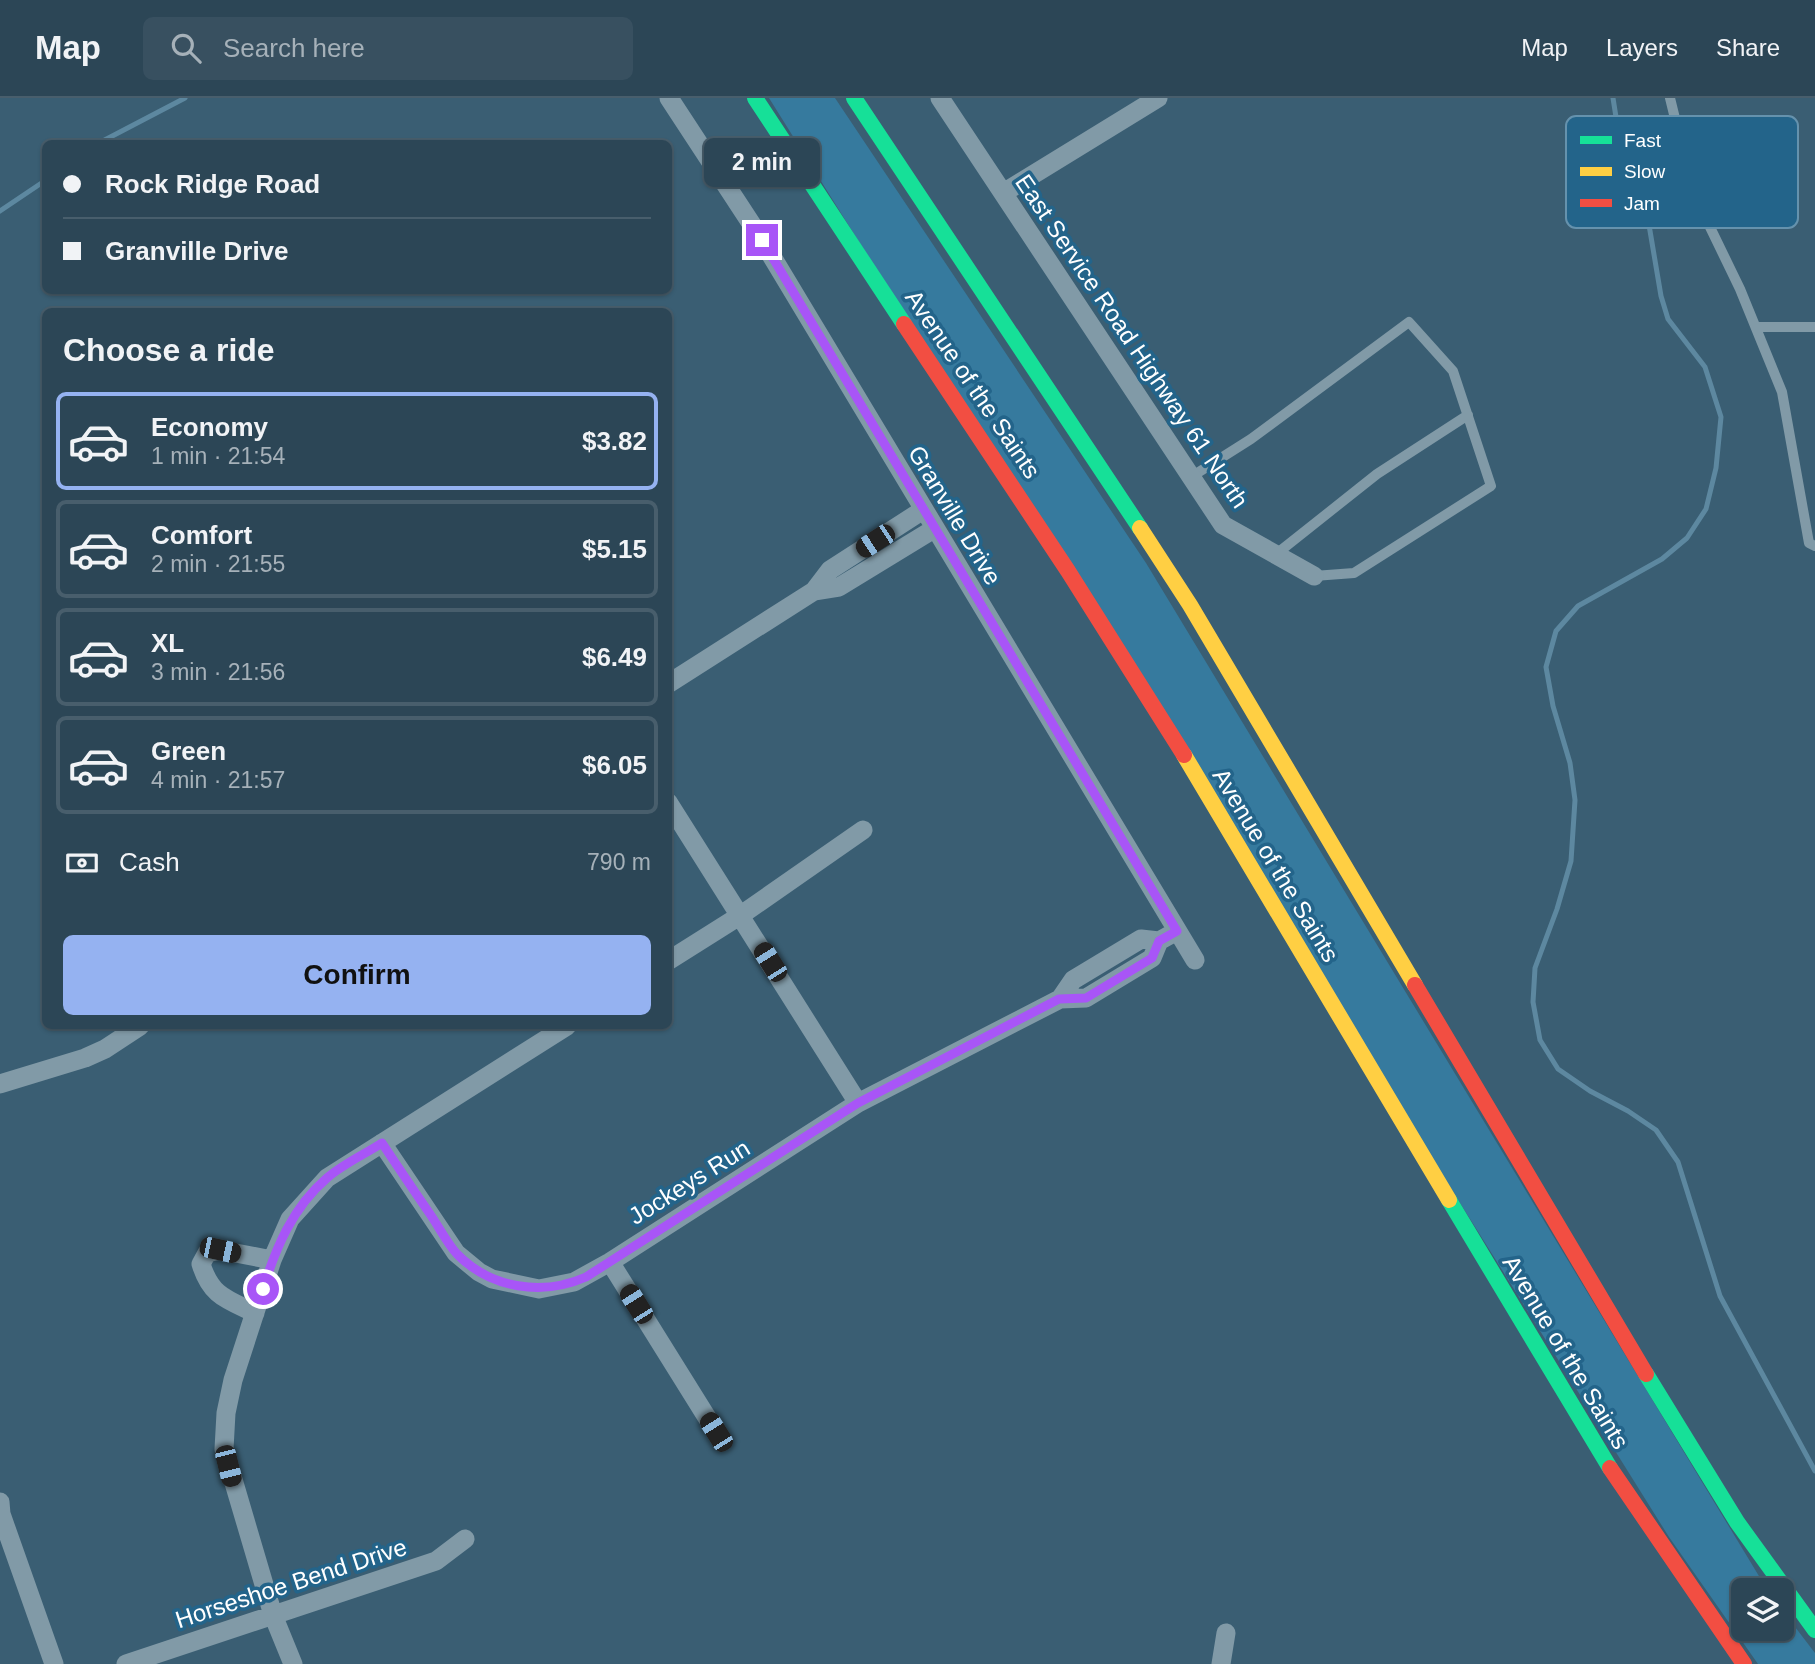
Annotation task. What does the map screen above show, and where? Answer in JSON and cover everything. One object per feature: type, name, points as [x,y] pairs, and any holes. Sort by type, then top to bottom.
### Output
[{"type":"highway","name":"Avenue of the Saints","points":[[755,98],[1013,484],[1111,636],[1577,1415],[1625,1492],[1744,1664]]},
{"type":"highway","points":[[853,98],[1093,454],[1190,605],[1688,1445],[1738,1522],[1815,1630]]},
{"type":"street","name":"Granville Drive","points":[[669,98],[762,240],[1195,960]]},
{"type":"street","name":"East Service Road Highway 61 North","points":[[940,98],[1223,525],[1314,576]]},
{"type":"street","points":[[1003,193],[1158,98]]},
{"type":"street","points":[[672,681],[814,591],[830,570],[923,510]]},
{"type":"street","points":[[814,591],[839,587],[934,529]]},
{"type":"street","points":[[672,808],[858,1103]]},
{"type":"street","points":[[672,958],[741,915],[863,830]]},
{"type":"street","name":"Jockeys Run","points":[[382,1143],[456,1253],[479,1272],[492,1279],[539,1289],[574,1282],[610,1262],[858,1103],[1059,999],[1086,998],[1152,958],[1159,941],[1177,931]]},
{"type":"street","points":[[0,1084],[85,1058],[105,1049],[135,1029]]},
{"type":"street","points":[[293,1664],[273,1615],[224,1449],[226,1413],[233,1380],[272,1260],[290,1219],[327,1178],[562,1029]]},
{"type":"street","points":[[255,1313],[229,1301],[207,1284],[201,1264],[206,1253],[220,1250],[272,1260]]},
{"type":"street","points":[[610,1262],[716,1432]]},
{"type":"street","points":[[0,1502],[1,1514],[54,1664]]},
{"type":"street","name":"Horseshoe Bend Drive","points":[[126,1664],[436,1561],[466,1539]]},
{"type":"street","points":[[1220,1664],[1226,1633]]},
{"type":"lane","points":[[1670,98],[1674,116]]},
{"type":"lane","points":[[1710,228],[1756,327],[1782,392],[1809,543],[1815,546]]},
{"type":"lane","points":[[1191,477],[1251,439],[1409,322],[1453,371],[1491,485],[1354,573],[1314,576]]},
{"type":"lane","points":[[1756,327],[1815,327]]},
{"type":"lane","points":[[1274,555],[1377,474],[1468,415]]},
{"type":"shaded area","points":[[769,98],[835,98],[1146,563],[1760,1578],[1731,1578],[1731,1625],[1669,1537]]},
{"type":"shaded area","points":[[1794,1626],[1815,1653],[1815,1664],[1758,1664],[1742,1641],[1794,1641]]},
{"type":"waterway","points":[[105,140],[185,98]]},
{"type":"waterway","points":[[1613,98],[1616,116]]},
{"type":"waterway","points":[[0,211],[42,183]]},
{"type":"waterway","points":[[1650,228],[1661,296],[1668,319],[1705,367],[1721,417],[1716,468],[1706,509],[1687,538],[1662,559],[1578,606],[1556,631],[1546,667],[1553,706],[1570,763],[1575,800],[1571,861],[1535,968],[1533,1002],[1540,1040],[1558,1069],[1656,1130],[1678,1162],[1720,1296],[1815,1471]]},
{"type":"traffic: fast","points":[[755,98],[904,324]]},
{"type":"traffic: fast","points":[[854,98],[1140,528]]},
{"type":"traffic: fast","points":[[1449,1200],[1610,1468]]},
{"type":"traffic: fast","points":[[1646,1374],[1737,1522],[1815,1630]]},
{"type":"traffic: slow","points":[[1140,528],[1190,605],[1415,985]]},
{"type":"traffic: slow","points":[[1184,755],[1449,1200]]},
{"type":"traffic: jam","points":[[904,324],[1068,571],[1184,755]]},
{"type":"traffic: jam","points":[[1415,985],[1646,1374]]},
{"type":"traffic: jam","points":[[1610,1468],[1744,1664]]},
{"type":"route","points":[[263,1289],[290,1219],[327,1178],[382,1143],[456,1253],[479,1272],[492,1279],[539,1289],[574,1282],[586,1277],[858,1103],[1059,999],[1086,998],[1152,958],[1159,941],[1177,931],[762,240]]}]
